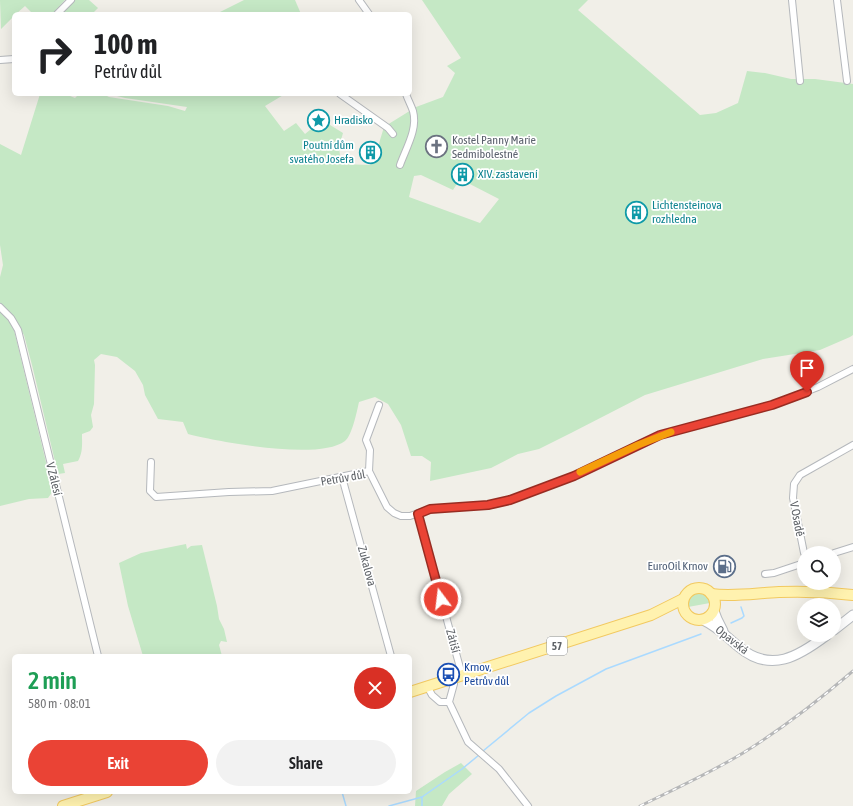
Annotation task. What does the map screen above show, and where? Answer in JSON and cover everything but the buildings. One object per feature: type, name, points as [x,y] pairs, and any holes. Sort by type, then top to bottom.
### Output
[{"type":"main road","name":"57","points":[[412,691],[651,615],[683,599],[688,592],[696,588],[705,589],[711,594],[743,595],[793,592],[853,595]]},
{"type":"main road","points":[[711,594],[714,600],[716,619],[725,634]]},
{"type":"main road","name":"57","points":[[651,615],[673,612],[685,613],[691,619],[703,620],[708,618],[714,610],[724,602],[743,595]]},
{"type":"main road","points":[[683,599],[683,608],[685,613]]},
{"type":"main road","points":[[841,625],[853,616]]},
{"type":"main road","name":"Opavská","points":[[703,620],[725,634],[746,653],[759,658],[776,661],[788,658],[802,653],[817,642]]},
{"type":"main road","points":[[63,806],[101,794]]},
{"type":"street","points":[[59,12],[71,0]]},
{"type":"street","points":[[359,0],[368,12]]},
{"type":"street","points":[[792,0],[800,81]]},
{"type":"street","points":[[837,0],[847,81]]},
{"type":"street","points":[[0,60],[12,59]]},
{"type":"street","points":[[343,96],[388,128],[393,134]]},
{"type":"street","points":[[400,165],[412,135],[415,123],[407,96]]},
{"type":"street","name":"V Zálesí","points":[[0,307],[11,318],[18,330],[98,654]]},
{"type":"street","name":"Petrův důl","points":[[151,462],[150,491],[156,497],[229,492],[272,491],[369,471],[387,507],[394,513],[401,516],[410,516],[430,509],[488,505],[510,500],[574,476],[660,435],[772,405],[818,387],[853,369]]},
{"type":"street","points":[[369,471],[370,450],[366,440],[380,405]]},
{"type":"street","name":"V Osadě","points":[[803,546],[793,498],[794,484],[800,475],[853,445]]},
{"type":"street","name":"Zukalova","points":[[342,476],[390,654]]},
{"type":"street","name":"Zátiší","points":[[418,514],[458,676]]},
{"type":"street","points":[[841,551],[853,547]]},
{"type":"street","points":[[765,574],[774,573],[797,565]]},
{"type":"street","points":[[458,676],[449,702],[468,742],[499,769],[528,806]]},
{"type":"street","points":[[427,686],[432,695],[440,702],[449,702]]},
{"type":"green space","points":[[0,0],[65,0],[54,12],[31,12],[25,6],[18,12],[12,12],[12,18],[1,29]]},
{"type":"green space","points":[[73,0],[89,0],[98,8],[94,12],[62,12]]},
{"type":"green space","points":[[244,0],[295,0],[300,12],[220,12]]},
{"type":"green space","points":[[422,0],[588,0],[578,10],[700,115],[716,113],[738,103],[747,71],[765,73],[791,79],[815,79],[853,84],[853,335],[820,350],[763,359],[645,395],[539,449],[518,454],[491,468],[430,481],[431,462],[422,456],[411,456],[401,425],[388,404],[375,397],[359,402],[354,423],[348,438],[332,447],[292,450],[245,445],[188,434],[183,422],[158,419],[145,395],[143,385],[135,371],[117,357],[101,354],[94,360],[94,404],[91,415],[93,427],[90,431],[82,434],[82,445],[80,458],[78,461],[63,464],[65,473],[58,474],[24,335],[11,314],[0,303],[0,277],[3,265],[0,245],[0,144],[21,155],[39,96],[70,96],[75,98],[77,96],[107,96],[168,106],[185,111],[187,107],[117,96],[282,96],[265,106],[284,131],[296,123],[305,134],[322,120],[343,133],[339,147],[341,164],[370,165],[373,163],[384,127],[416,107],[443,97],[455,73],[447,66],[461,58]],"holes":[[[421,175],[453,190],[460,179],[499,199],[480,223],[409,197],[414,176]]]},
{"type":"green space","points":[[0,311],[13,326],[53,491],[48,498],[29,499],[0,506]]},
{"type":"green space","points":[[186,544],[187,549],[191,546],[202,545],[219,619],[224,629],[227,642],[221,641],[219,645],[221,654],[142,654],[128,606],[119,563],[141,553]]},
{"type":"green space","points":[[696,593],[705,595],[710,603],[688,607],[689,598]]},
{"type":"green space","points":[[461,763],[472,774],[449,794],[442,806],[415,806],[416,791]]},
{"type":"waterway","points":[[731,623],[744,616],[741,607]]},
{"type":"waterway","points":[[483,751],[529,713],[556,696],[606,669],[701,634]]},
{"type":"waterway","points":[[389,806],[422,797],[479,755]]},
{"type":"waterway","points":[[343,794],[346,806]]},
{"type":"waterway","points":[[422,797],[422,806]]},
{"type":"railway","points":[[640,806],[705,774],[743,753],[800,714],[853,671]]},
{"type":"slow traffic","points":[[580,472],[660,435],[671,432]]},
{"type":"place","name":"Hradisko","points":[[319,120]]},
{"type":"place","name":"Kostel Panny Marie Sedmibolestné","points":[[437,147]]},
{"type":"place","name":"Poutní dům svatého Josefa","points":[[370,152]]},
{"type":"place","name":"XIV. zastavení","points":[[462,174]]},
{"type":"place","name":"Lichtensteinova rozhledna","points":[[636,212]]},
{"type":"place","name":"EuroOil Krnov","points":[[724,566]]},
{"type":"place","name":"Krnov, Petrův důl","points":[[448,674]]},
{"type":"route","points":[[441,599],[418,514],[430,509],[488,505],[510,500],[574,476],[660,435],[772,405],[807,392]]}]
